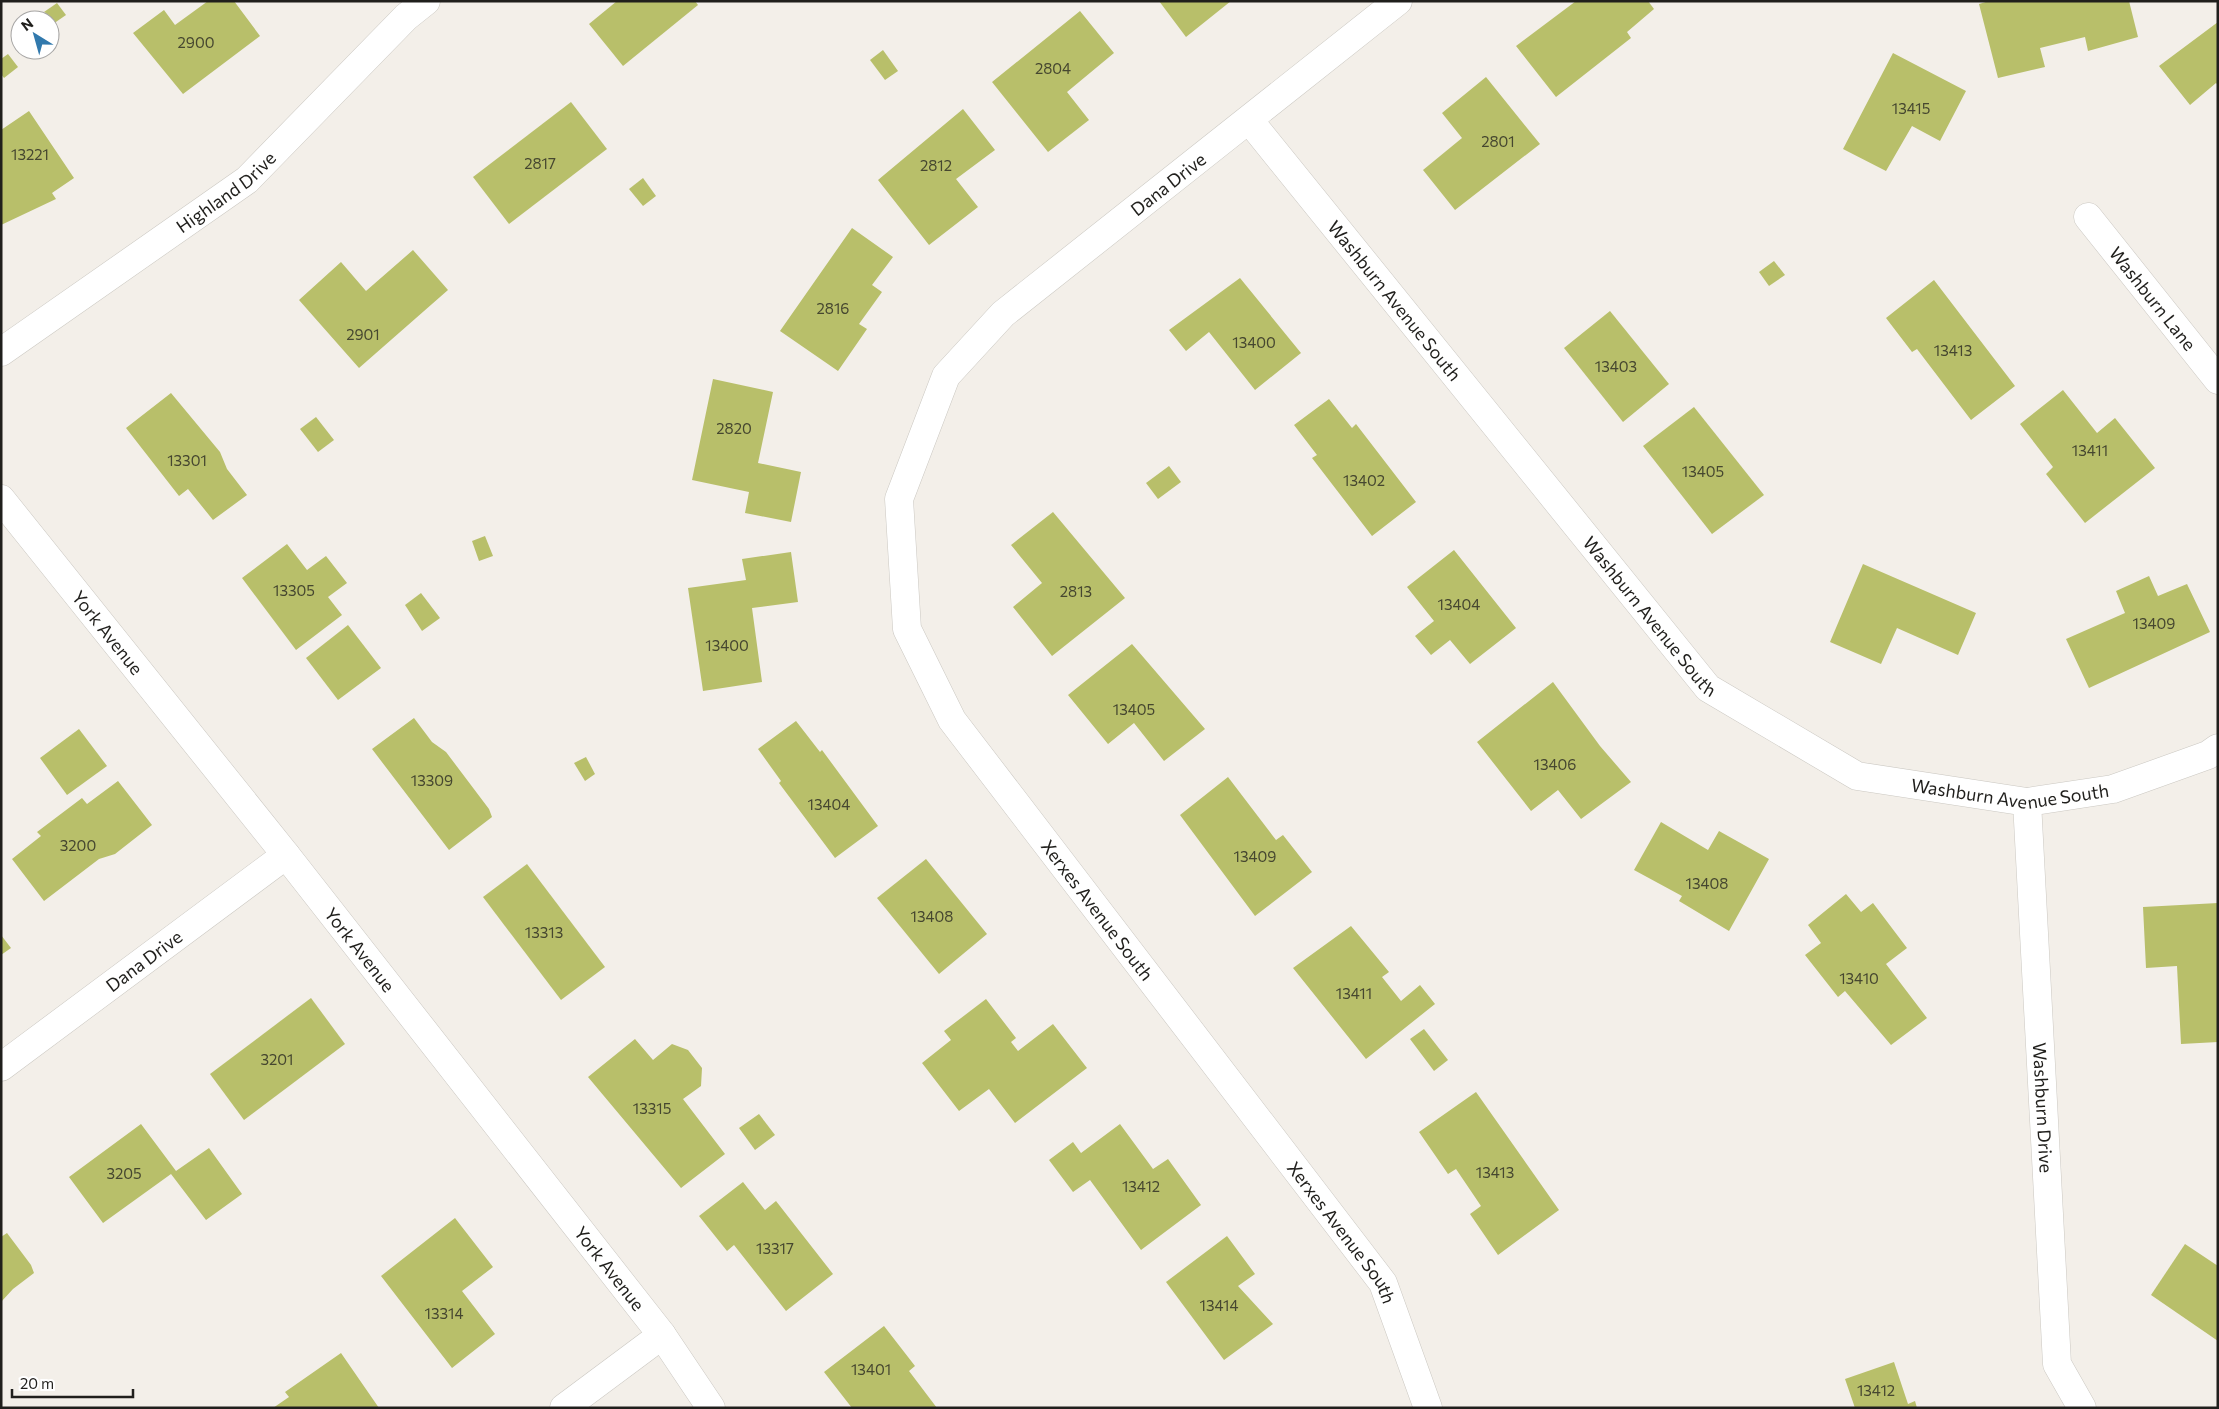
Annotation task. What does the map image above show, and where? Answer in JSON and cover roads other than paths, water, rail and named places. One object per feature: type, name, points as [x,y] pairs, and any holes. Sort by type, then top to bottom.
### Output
[{"type":"street","name":"Dana Drive","points":[[946,376],[1003,314],[1398,1]]},
{"type":"street","name":"Highland Drive","points":[[1,352],[247,180],[409,7]]},
{"type":"street","name":"Washburn Avenue South","points":[[1249,120],[1708,688],[1857,776],[2027,802],[2113,789],[2208,755],[2218,748]]},
{"type":"street","name":"Washburn Lane","points":[[2088,217],[2218,380]]},
{"type":"street","name":"Xerxes Avenue South","points":[[946,376],[899,499],[907,629],[952,720],[1384,1283],[1428,1408]]},
{"type":"street","name":"York Avenue","points":[[1,499],[286,855],[662,1335],[711,1408]]},
{"type":"street","name":"Washburn Drive","points":[[2027,802],[2057,1364],[2082,1408]]},
{"type":"street","name":"Dana Drive","points":[[1,1067],[286,855]]},
{"type":"street","points":[[564,1408],[662,1335]]}]
